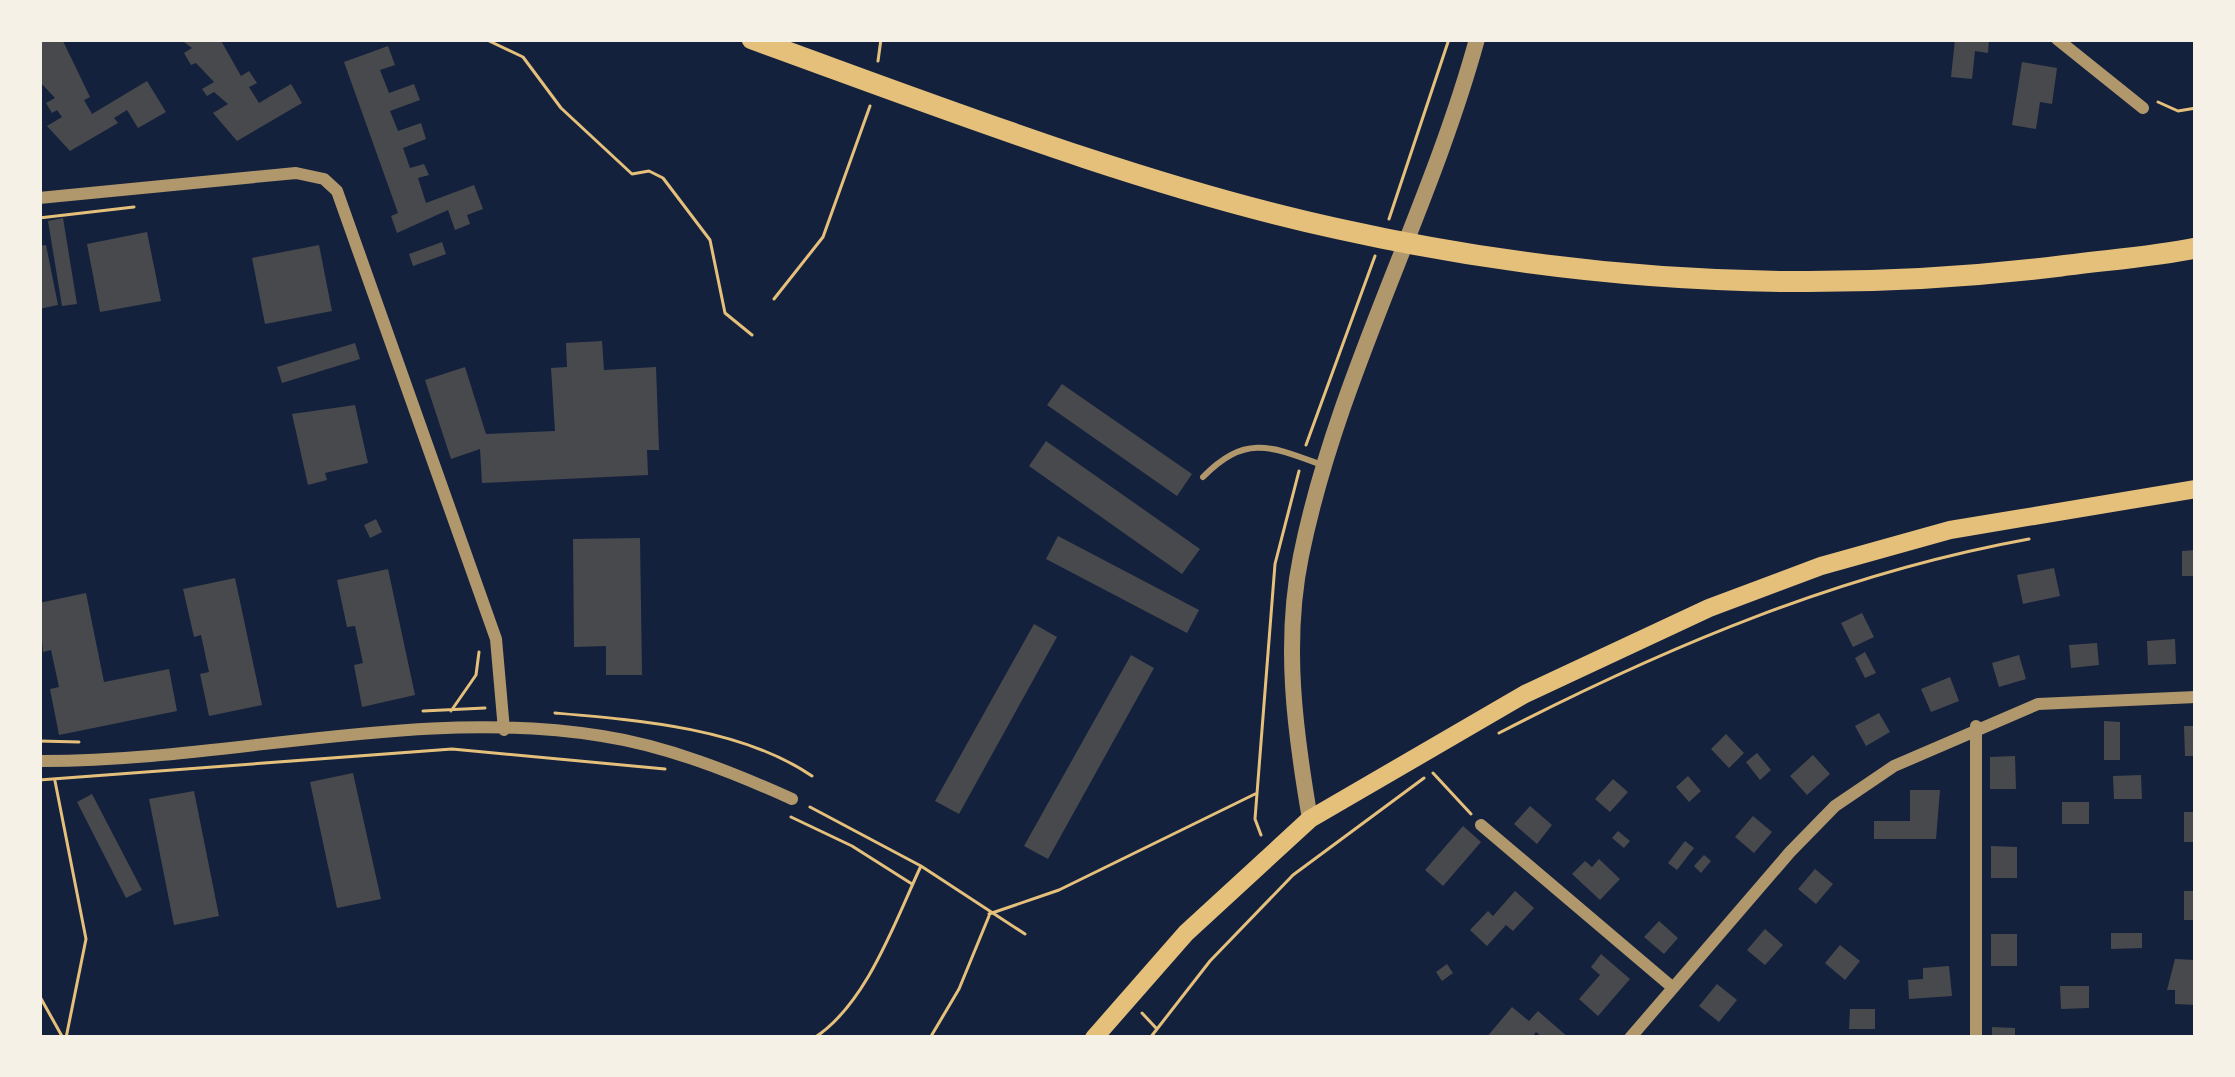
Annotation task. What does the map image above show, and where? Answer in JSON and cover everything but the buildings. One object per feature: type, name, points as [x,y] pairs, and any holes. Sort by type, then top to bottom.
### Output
[{"type":"highway","points":[[752,39],[1180,185],[1337,229],[1426,247],[1620,275],[1858,283],[1960,278],[2196,248]]},
{"type":"main road","points":[[1094,1038],[1186,933],[1310,819],[1416,753],[1621,647],[1781,579],[1950,530],[2196,489]]},
{"type":"street","points":[[1310,819],[1296,742],[1291,661],[1300,559],[1325,466],[1477,39]]},
{"type":"street","points":[[2057,39],[2148,104]]},
{"type":"street","points":[[39,198],[296,173],[324,179],[337,191],[496,639],[504,730]]},
{"type":"street","points":[[1630,1038],[1835,806],[1894,766],[1976,726],[2038,704],[2196,697]]},
{"type":"street","points":[[1976,726],[1976,1038]]},
{"type":"street","points":[[39,761],[451,729],[504,730],[607,736],[669,752],[792,799]]},
{"type":"street","points":[[1481,825],[1672,987]]},
{"type":"lane","points":[[1202,477],[1224,455],[1256,446],[1325,466]]},
{"type":"path","points":[[485,39],[523,57],[561,108],[632,174],[650,171],[663,178],[678,205],[710,241],[724,313],[752,335]]},
{"type":"path","points":[[877,74],[881,39]]},
{"type":"path","points":[[774,299],[823,237],[874,92]]},
{"type":"path","points":[[2148,104],[2178,111],[2196,108]]},
{"type":"path","points":[[39,218],[142,206]]},
{"type":"path","points":[[1490,738],[1797,600],[1938,555],[2047,535]]},
{"type":"path","points":[[451,729],[451,708],[476,676],[480,651]]},
{"type":"path","points":[[39,780],[452,749],[600,759],[676,772]]},
{"type":"path","points":[[1416,753],[1481,825]]},
{"type":"path","points":[[1150,1038],[1210,961],[1293,875],[1432,772]]},
{"type":"path","points":[[55,779],[86,939],[65,1038]]},
{"type":"path","points":[[929,1038],[959,989],[989,914],[1059,890],[1258,792]]},
{"type":"path","points":[[792,799],[921,866],[1025,934]]},
{"type":"path","points":[[783,813],[852,846],[913,884]]},
{"type":"path","points":[[814,1038],[831,1027],[868,971],[921,866]]},
{"type":"path","points":[[39,995],[65,1038]]}]
